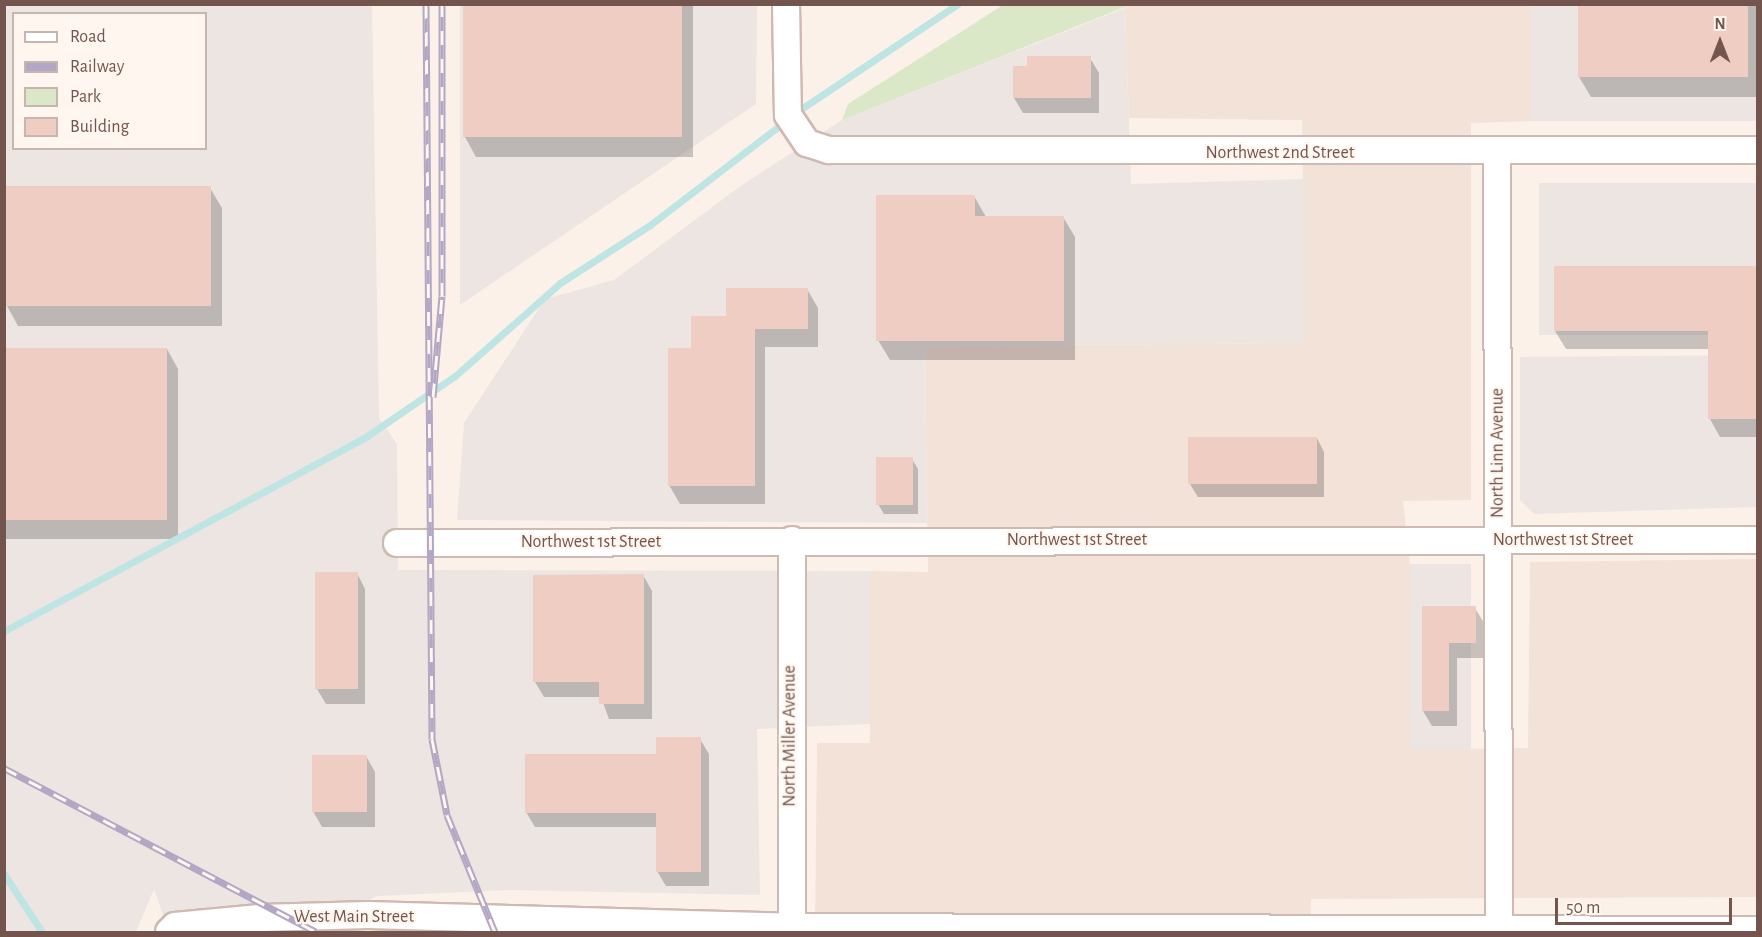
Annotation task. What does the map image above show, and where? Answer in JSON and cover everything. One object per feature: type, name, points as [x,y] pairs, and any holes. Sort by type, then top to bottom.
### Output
[{"type":"street","name":"Northwest 2nd Street","points":[[786,4],[785,93],[799,134],[815,147],[857,153],[1497,153],[1758,150]]},
{"type":"street","name":"North Linn Avenue","points":[[1497,153],[1499,932]]},
{"type":"street","name":"Northwest 1st Street","points":[[397,543],[792,540],[1758,540]]},
{"type":"street","name":"North Miller Avenue","points":[[792,540],[792,930]]},
{"type":"street","name":"West Main Street","points":[[172,929],[368,915],[792,930],[1499,932],[1758,930]]},
{"type":"shaded area","points":[[1130,4],[1531,5],[1531,121],[1471,123],[1471,500],[1403,501],[1410,564],[1411,750],[1528,748],[1530,562],[1757,559],[1757,897],[1311,899],[1310,932],[815,932],[817,743],[870,743],[870,571],[928,572],[925,346],[1305,343],[1302,120],[1129,118],[1125,8]]},
{"type":"shaded area","points":[[5,5],[372,5],[379,418],[397,444],[398,570],[870,571],[870,724],[757,729],[760,895],[511,890],[377,896],[308,932],[169,932],[154,889],[136,932],[5,932]]},
{"type":"shaded area","points":[[460,5],[757,5],[756,104],[460,305]]},
{"type":"shaded area","points":[[1531,5],[1757,5],[1757,121],[1531,121]]},
{"type":"shaded area","points":[[1125,8],[1131,184],[1305,179],[1305,343],[925,346],[927,523],[457,520],[464,423],[545,299],[614,280],[742,185],[842,120]]},
{"type":"shaded area","points":[[1539,183],[1757,183],[1757,335],[1539,335]]},
{"type":"shaded area","points":[[1757,355],[1757,507],[1534,514],[1520,500],[1520,357]]},
{"type":"shaded area","points":[[1410,564],[1471,564],[1471,750],[1410,750]]},
{"type":"green space","points":[[1003,5],[1130,5],[842,120],[848,104]]},
{"type":"building","points":[[463,4],[682,4],[682,137],[463,137]]},
{"type":"building","points":[[1578,4],[1748,4],[1748,77],[1578,77]]},
{"type":"building","points":[[1027,56],[1091,56],[1091,98],[1013,98],[1013,66],[1027,66]]},
{"type":"building","points":[[4,186],[211,186],[211,306],[4,306]]},
{"type":"building","points":[[876,195],[975,195],[975,216],[1064,216],[1064,341],[876,341]]},
{"type":"building","points":[[1554,266],[1758,266],[1758,419],[1708,419],[1708,331],[1554,331]]},
{"type":"building","points":[[726,288],[808,288],[808,329],[755,329],[755,486],[668,486],[668,348],[691,348],[691,316],[726,316]]},
{"type":"building","points":[[4,348],[167,348],[167,520],[4,520]]},
{"type":"building","points":[[1188,437],[1317,437],[1317,484],[1188,484]]},
{"type":"building","points":[[876,457],[913,457],[913,505],[876,505]]},
{"type":"building","points":[[315,572],[358,572],[358,689],[315,689]]},
{"type":"building","points":[[644,574],[644,704],[599,704],[599,682],[533,682],[533,575]]},
{"type":"building","points":[[1422,606],[1476,606],[1476,643],[1449,643],[1449,711],[1422,711]]},
{"type":"building","points":[[656,737],[701,737],[701,872],[656,872],[656,813],[525,813],[525,754],[656,754]]},
{"type":"building","points":[[312,755],[367,755],[367,812],[312,812]]},
{"type":"waterway","points":[[795,113],[958,4]]},
{"type":"waterway","points":[[4,631],[367,436],[455,376],[560,283],[650,225],[787,120]]},
{"type":"waterway","points":[[4,874],[42,932]]},
{"type":"railway","points":[[426,4],[432,739],[447,815],[495,932]]},
{"type":"railway","points":[[433,397],[442,296],[442,4]]},
{"type":"railway","points":[[4,768],[316,932]]}]
